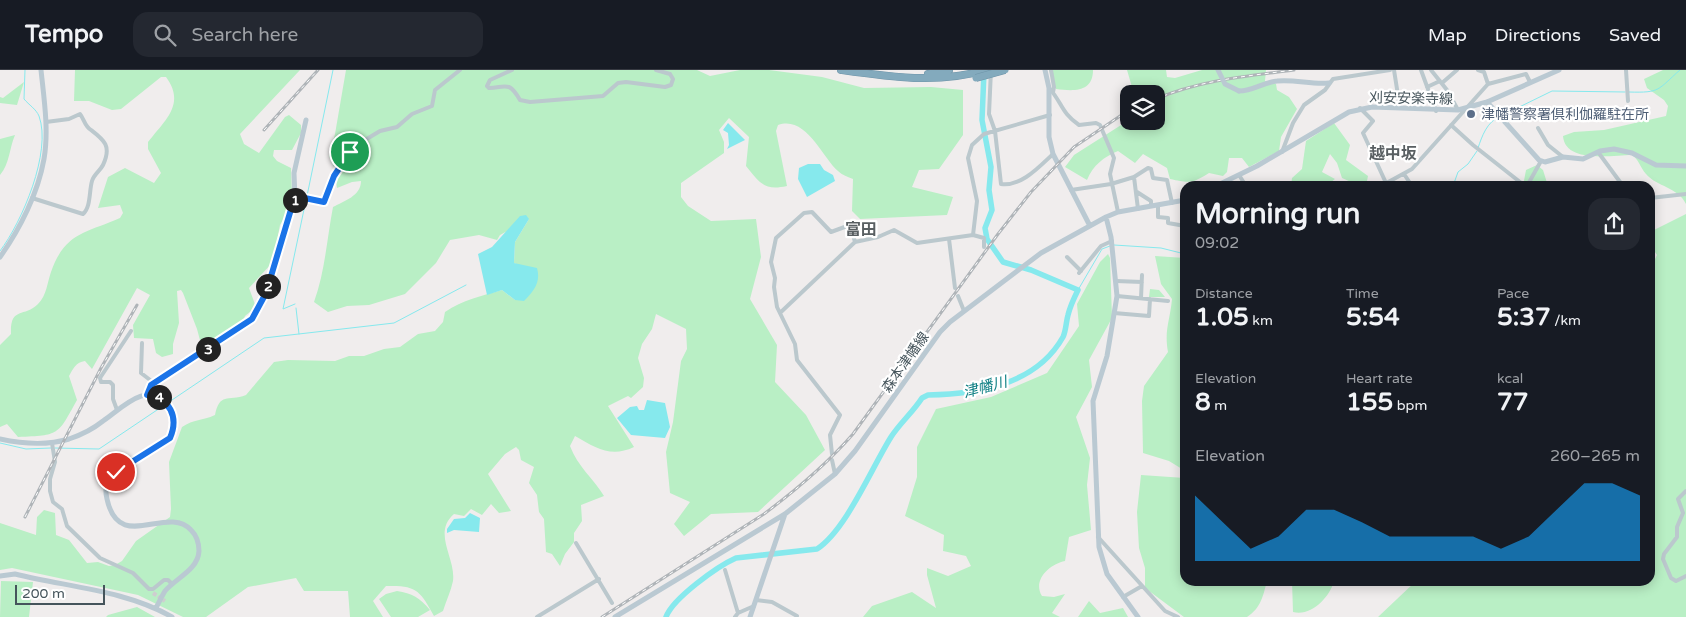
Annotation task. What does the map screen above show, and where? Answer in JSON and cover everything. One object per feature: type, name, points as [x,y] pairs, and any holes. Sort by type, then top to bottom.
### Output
[{"type":"highway","points":[[841,70],[920,78],[927,82],[1005,70]]},
{"type":"highway","points":[[878,75],[921,75],[949,70]]},
{"type":"highway","points":[[976,75],[986,70]]},
{"type":"street","points":[[0,257],[32,198],[44,158],[46,122],[41,70]]},
{"type":"street","points":[[295,196],[324,202],[334,176],[350,152],[380,131],[397,127],[412,114],[432,106],[435,90],[460,70]]},
{"type":"street","points":[[512,70],[490,80],[487,85],[489,88],[507,86],[513,89],[523,102],[603,96],[618,83],[626,82],[671,85],[673,79],[670,74],[656,70]]},
{"type":"street","points":[[991,70],[988,114],[1002,185],[1030,176],[1054,154]]},
{"type":"street","points":[[1045,70],[1051,90],[1064,113],[1079,125],[1096,123],[1100,125],[1114,158],[1110,172],[1118,212]]},
{"type":"street","points":[[1051,70],[1054,87],[1051,90],[1049,137],[1054,154],[1090,226],[1118,212],[1180,201]]},
{"type":"street","points":[[1218,70],[1225,84],[1239,91],[1248,91],[1276,81],[1314,84],[1329,83],[1339,77],[1390,70]]},
{"type":"street","points":[[1394,70],[1400,108]]},
{"type":"street","points":[[1421,70],[1436,111]]},
{"type":"street","points":[[1431,70],[1441,82],[1458,110]]},
{"type":"street","points":[[1427,87],[1441,82],[1457,70]]},
{"type":"street","points":[[1478,70],[1484,72],[1488,84]]},
{"type":"street","name":"刈安安楽寺線","points":[[1226,181],[1282,152],[1330,122],[1360,108],[1458,110],[1487,102],[1559,70]]},
{"type":"street","points":[[1626,70],[1628,101]]},
{"type":"street","points":[[1390,181],[1412,170],[1488,84],[1527,72],[1530,82]]},
{"type":"street","points":[[1282,152],[1293,122],[1304,104],[1325,90],[1329,83]]},
{"type":"street","points":[[1487,102],[1541,161]]},
{"type":"street","points":[[1360,108],[1373,121],[1363,133],[1385,181]]},
{"type":"street","points":[[32,198],[83,214],[88,205],[92,179],[103,167],[107,154],[99,134],[91,131],[80,114],[69,120],[46,122]]},
{"type":"street","points":[[973,235],[977,201],[968,158],[972,145],[978,138],[993,132],[1050,115]]},
{"type":"street","points":[[147,395],[151,385],[252,319],[266,293],[295,196],[294,173],[306,120]]},
{"type":"street","points":[[1451,125],[1520,181]]},
{"type":"street","points":[[1538,128],[1548,145],[1563,156]]},
{"type":"street","points":[[1529,181],[1541,161],[1563,156],[1584,159],[1598,152],[1622,149],[1656,165],[1686,166]]},
{"type":"street","points":[[1598,152],[1619,181]]},
{"type":"street","points":[[1071,190],[1112,184],[1134,177],[1149,168],[1153,178],[1167,180],[1172,203]]},
{"type":"street","points":[[1404,174],[1409,181]]},
{"type":"street","points":[[1239,175],[1242,181]]},
{"type":"street","points":[[1134,177],[1138,209]]},
{"type":"street","points":[[1137,192],[1151,202],[1151,206]]},
{"type":"street","points":[[1655,197],[1686,194]]},
{"type":"street","points":[[1158,205],[1158,217],[1168,218],[1168,223],[1180,225]]},
{"type":"street","points":[[832,454],[830,435],[840,415],[797,360],[795,344],[777,307],[771,262],[776,238],[804,213],[812,212],[831,232],[850,225],[855,242]]},
{"type":"street","points":[[1106,217],[1112,244],[1117,296],[1107,356],[1093,401],[1098,537],[1103,566],[1138,617]]},
{"type":"street","name":"森本津幡線","points":[[615,617],[785,514],[835,474],[855,451],[940,332],[964,310],[1026,263],[1090,226]]},
{"type":"street","points":[[781,312],[855,242],[878,237],[894,230],[917,243],[973,235],[984,238],[986,242],[984,247]]},
{"type":"street","points":[[949,239],[955,288]]},
{"type":"street","points":[[1067,257],[1080,272],[1101,246],[1112,244]]},
{"type":"street","points":[[1141,298],[1142,275]]},
{"type":"street","points":[[1116,281],[1142,282]]},
{"type":"street","points":[[958,296],[964,310]]},
{"type":"street","points":[[1117,296],[1168,301]]},
{"type":"street","points":[[1114,313],[1149,316],[1150,299]]},
{"type":"street","points":[[117,410],[113,399],[113,384],[110,382],[100,382],[100,378],[132,331]]},
{"type":"street","points":[[142,343],[141,373],[154,383]]},
{"type":"street","points":[[0,439],[53,446],[91,429],[135,398],[147,395],[160,398],[170,408],[174,422],[173,431],[164,443],[109,478],[105,487],[110,511],[128,526],[142,528],[172,521],[185,525],[193,533],[198,544],[197,559],[188,571],[164,592],[156,608]]},
{"type":"street","points":[[53,446],[56,462],[50,479],[50,491],[53,502],[62,510],[67,526],[100,558],[133,573],[149,589],[154,589],[164,580],[168,580],[172,584]]},
{"type":"street","points":[[832,460],[835,474]]},
{"type":"street","points":[[1686,491],[1678,499],[1683,513],[1677,527],[1677,537],[1664,554],[1663,559],[1671,578],[1676,580],[1686,576]]},
{"type":"street","points":[[750,617],[785,514]]},
{"type":"street","points":[[1098,537],[1165,611],[1178,617]]},
{"type":"street","points":[[576,543],[599,579],[612,604]]},
{"type":"street","points":[[725,570],[737,615],[754,606]]},
{"type":"street","points":[[0,576],[14,574],[112,595],[156,608],[172,617]]},
{"type":"street","points":[[537,617],[599,579]]},
{"type":"street","points":[[1123,597],[1142,586]]},
{"type":"street","points":[[756,600],[772,602],[797,616]]},
{"type":"green space","points":[[75,70],[300,70],[240,134],[244,144],[259,153],[285,117],[289,115],[301,125],[301,133],[292,150],[274,150],[273,156],[277,161],[291,168],[292,194],[288,211],[280,225],[273,262],[249,288],[256,307],[245,316],[242,323],[206,345],[201,344],[183,293],[181,290],[177,291],[179,323],[173,344],[173,354],[162,357],[156,353],[153,339],[134,338],[133,325],[150,295],[137,288],[92,369],[85,361],[75,366],[69,376],[77,400],[61,427],[50,434],[18,437],[7,424],[0,427],[0,345],[11,334],[11,325],[15,316],[33,308],[41,300],[57,259],[70,241],[87,231],[120,218],[123,213],[120,205],[98,208],[108,177],[125,168],[154,183],[161,173],[148,149],[148,142],[166,119],[174,104],[172,87],[166,77],[161,77],[121,109],[112,110],[89,101],[74,101]]},
{"type":"green space","points":[[346,70],[697,70],[710,76],[740,70],[769,70],[822,77],[864,88],[931,87],[963,90],[963,135],[939,169],[919,170],[912,187],[953,197],[947,215],[860,219],[852,211],[853,179],[843,175],[832,165],[805,131],[797,126],[788,124],[778,125],[776,131],[787,186],[768,186],[755,177],[746,166],[749,137],[729,118],[719,130],[724,142],[724,153],[681,183],[681,197],[688,206],[711,221],[756,219],[761,257],[750,299],[777,345],[775,382],[806,415],[825,450],[758,512],[711,514],[684,536],[674,524],[690,502],[670,493],[666,452],[673,422],[681,361],[687,349],[686,329],[656,314],[652,329],[642,344],[638,358],[644,378],[643,387],[631,398],[628,396],[608,406],[634,447],[611,452],[597,448],[575,436],[570,446],[581,466],[604,496],[581,505],[582,521],[574,533],[574,542],[565,554],[560,566],[552,554],[546,552],[544,519],[539,512],[537,495],[529,483],[534,467],[521,460],[519,450],[516,447],[505,454],[488,474],[511,511],[499,513],[491,504],[482,515],[471,509],[464,516],[454,514],[448,521],[445,537],[453,572],[453,581],[443,611],[434,616],[425,600],[416,591],[411,588],[386,586],[373,601],[383,617],[350,617],[348,591],[304,591],[296,578],[248,587],[206,617],[183,617],[138,595],[12,568],[0,570],[0,523],[36,535],[37,517],[44,510],[55,513],[56,535],[69,540],[87,563],[98,562],[109,566],[122,561],[136,541],[170,517],[169,462],[182,427],[215,415],[222,400],[246,395],[274,362],[288,360],[335,361],[349,356],[364,356],[384,349],[400,347],[418,334],[435,331],[443,322],[445,312],[465,301],[502,290],[515,300],[524,267],[514,263],[515,242],[529,219],[500,235],[497,240],[479,235],[450,240],[436,263],[405,294],[369,305],[347,306],[328,312],[314,302],[323,267],[333,207],[355,194],[361,181],[352,182],[337,188],[334,167],[329,156],[335,134]]},
{"type":"green space","points":[[1049,70],[1093,70],[1090,83],[1086,87],[1069,90],[1056,89]]},
{"type":"green space","points":[[1127,70],[1166,70],[1167,77],[1175,78],[1202,70],[1266,70],[1265,81],[1276,84],[1277,90],[1289,97],[1297,109],[1281,137],[1279,151],[1249,167],[1242,158],[1229,158],[1227,172],[1223,176],[1209,173],[1193,181],[1170,179],[1167,168],[1143,154],[1135,163],[1118,151],[1100,162],[1092,170],[1087,180],[1065,167],[1074,155],[1120,126],[1120,130],[1165,130],[1165,85],[1131,85]]},
{"type":"green space","points":[[1663,70],[1686,70],[1686,204],[1673,190],[1656,182],[1646,174],[1632,155],[1591,156],[1572,151],[1566,145],[1563,136],[1574,132],[1604,130],[1666,116],[1668,106],[1664,100],[1647,88],[1644,79]]},
{"type":"green space","points":[[24,82],[17,105],[0,103],[0,97],[3,98]]},
{"type":"green space","points":[[1334,123],[1350,145],[1346,160],[1368,176],[1367,181],[1349,181],[1342,178],[1337,163],[1330,154],[1322,172],[1335,179],[1332,181],[1292,181],[1292,178],[1302,169],[1306,141]]},
{"type":"green space","points":[[15,135],[8,161],[0,175],[0,139]]},
{"type":"green space","points":[[1537,165],[1543,170],[1546,181],[1524,181],[1526,170]]},
{"type":"green space","points":[[1686,214],[1686,617],[1378,617],[1411,586],[1655,586],[1655,259],[1657,255],[1655,252],[1655,230]]},
{"type":"green space","points":[[1108,254],[1110,258],[1112,318],[1089,360],[1092,387],[1076,417],[1090,458],[1087,485],[1091,530],[1069,537],[1065,561],[1048,569],[1039,584],[1042,596],[1054,597],[1065,594],[1052,613],[1060,617],[863,617],[872,606],[912,592],[936,608],[927,575],[927,568],[948,576],[971,566],[966,556],[943,551],[944,535],[905,516],[917,477],[917,447],[936,409],[991,397],[1047,373],[1079,326],[1077,304],[1100,262]]},
{"type":"green space","points":[[1155,256],[1180,258],[1180,468],[1169,461],[1143,453],[1142,401],[1144,386],[1168,352],[1167,331],[1172,299],[1161,284]]},
{"type":"green space","points":[[1150,289],[1159,290],[1165,297],[1149,297]]},
{"type":"green space","points":[[1141,475],[1180,478],[1180,586],[1266,586],[1261,601],[1255,610],[1247,617],[1184,617],[1145,588],[1145,568],[1139,548],[1137,512]]},
{"type":"green space","points":[[1,581],[33,582],[29,617],[0,617]]},
{"type":"green space","points":[[1292,586],[1332,586],[1324,599],[1313,609],[1300,613],[1293,612]]},
{"type":"green space","points":[[397,591],[415,597],[430,610],[418,617],[391,617],[379,599],[386,594]]},
{"type":"green space","points":[[1089,601],[1100,613],[1123,608],[1128,617],[1078,617]]},
{"type":"green space","points":[[137,607],[155,617],[106,617],[108,615]]},
{"type":"water","points":[[728,123],[745,140],[727,149],[729,145],[728,133],[723,130]]},
{"type":"water","points":[[808,164],[820,164],[824,170],[833,175],[835,181],[807,197],[798,179],[799,168]]},
{"type":"water","points":[[526,215],[529,219],[515,242],[514,263],[537,268],[538,278],[536,286],[524,301],[515,300],[502,290],[487,295],[478,254],[492,247],[520,216]]},
{"type":"water","points":[[647,400],[665,403],[670,427],[665,438],[631,435],[617,418],[630,407],[637,406],[639,410],[644,410]]},
{"type":"water","points":[[470,513],[480,518],[479,532],[454,530],[447,533],[447,529],[454,519],[465,518]]},
{"type":"waterway","points":[[0,251],[17,223],[33,186],[41,148],[42,131],[39,116],[24,99],[25,70]]},
{"type":"waterway","points":[[307,196],[333,70]]},
{"type":"waterway","points":[[1629,92],[1647,92],[1658,89],[1680,70]]},
{"type":"waterway","name":"津幡川","points":[[666,617],[670,609],[686,592],[718,568],[736,558],[817,549],[828,540],[848,514],[891,437],[922,398],[928,395],[966,392],[1004,384],[1038,366],[1063,337],[1072,302],[1078,290],[1031,270],[1003,262],[987,239],[985,228],[992,210],[989,190],[991,167],[982,120],[984,72]]},
{"type":"waterway","points":[[1503,115],[1552,91],[1625,92]]},
{"type":"waterway","points":[[1478,148],[1488,126],[1499,117]]},
{"type":"waterway","points":[[1455,181],[1458,172],[1468,164],[1477,151]]},
{"type":"waterway","points":[[295,304],[283,309],[306,200]]},
{"type":"waterway","points":[[1114,245],[1161,248],[1180,253]]},
{"type":"waterway","points":[[1078,290],[1102,249],[1110,246]]},
{"type":"waterway","points":[[169,402],[264,338],[394,323],[466,285]]},
{"type":"waterway","points":[[296,308],[299,334]]},
{"type":"waterway","points":[[55,448],[99,449],[163,406]]},
{"type":"waterway","points":[[0,443],[26,449],[51,448]]},
{"type":"tunnel","points":[[153,593],[165,601]]},
{"type":"railway","points":[[264,130],[318,70]]},
{"type":"railway","points":[[1165,96],[1207,83],[1294,70]]},
{"type":"railway","points":[[602,617],[764,514],[822,466],[853,434],[998,234],[1031,192],[1074,147],[1120,116]]},
{"type":"railway","points":[[25,517],[101,368],[137,305]]},
{"type":"place","name":"津幡警察署倶利伽羅駐在所","points":[[1471,114]]},
{"type":"district","name":"越中坂","points":[[1393,153]]},
{"type":"district","name":"富田","points":[[861,229]]},
{"type":"route","points":[[116,472],[170,438],[173,431],[173,414],[165,401],[147,395],[151,385],[252,319],[266,293],[279,252],[282,235],[293,210],[295,196],[324,202],[334,176],[350,152]]}]
